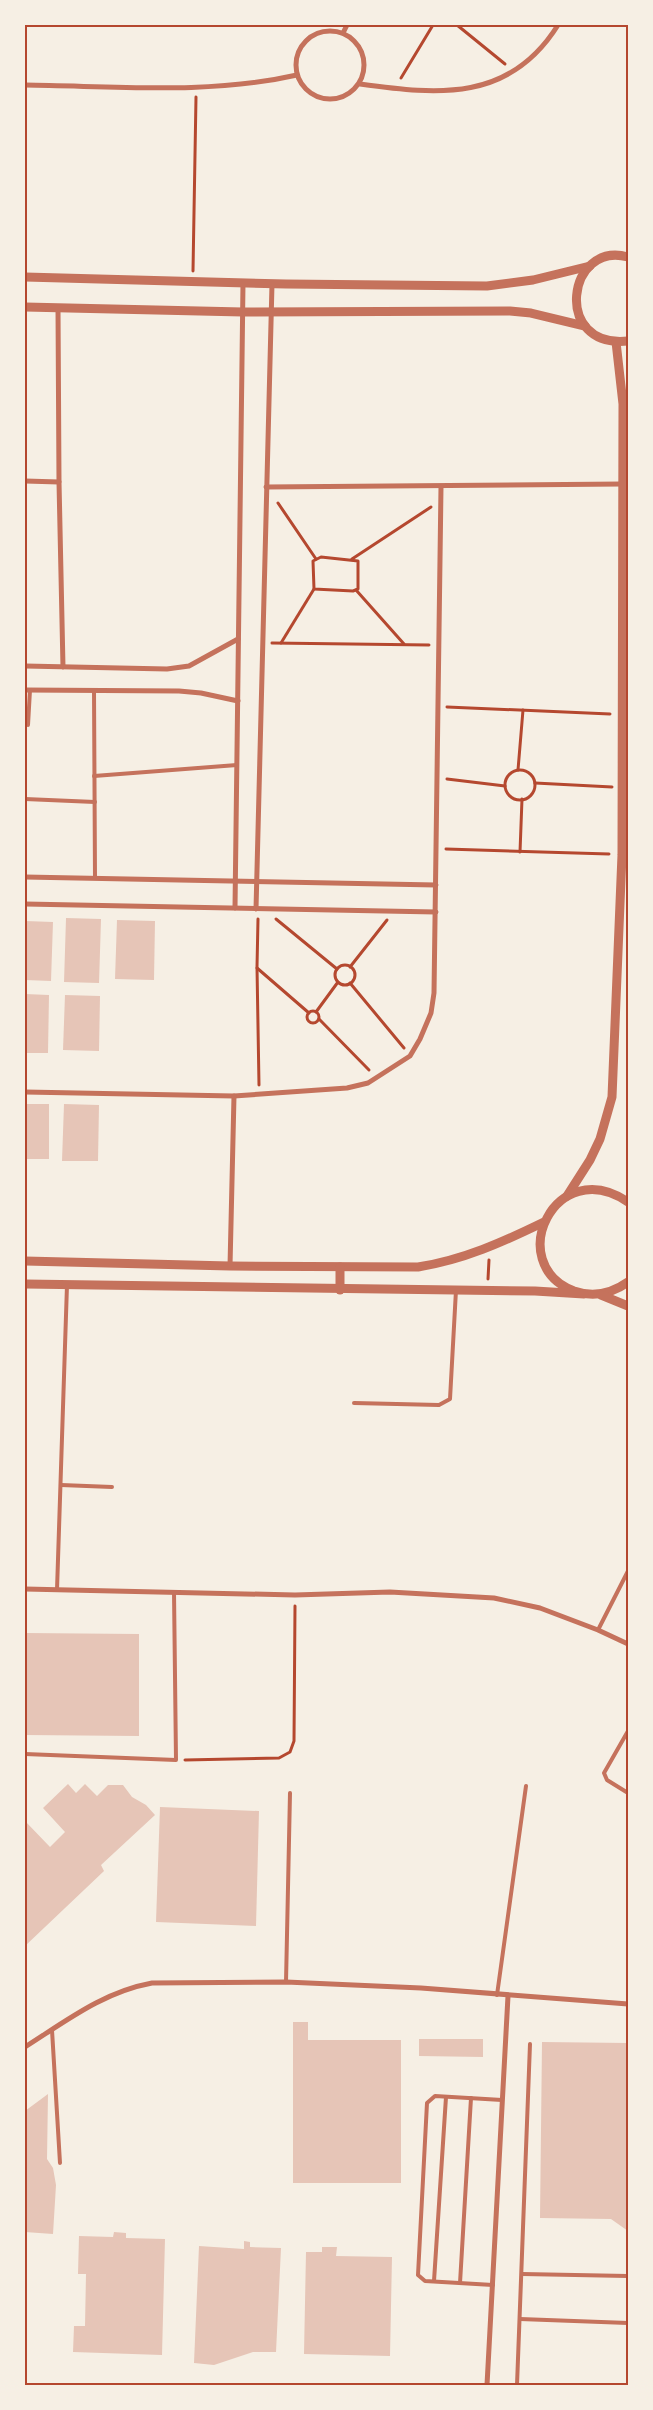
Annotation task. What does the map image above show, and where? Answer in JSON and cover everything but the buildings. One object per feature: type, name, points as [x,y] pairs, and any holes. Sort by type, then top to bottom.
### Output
[{"type":"street","points":[[343,33],[347,25]]},
{"type":"street","points":[[360,84],[394,89],[448,91],[481,86],[515,72],[535,56],[558,25]]},
{"type":"street","points":[[326,31],[343,33],[357,43],[364,59],[363,76],[360,84],[354,90],[339,98],[322,99],[307,90],[297,75],[296,58],[299,50],[310,37],[326,31]]},
{"type":"street","points":[[25,85],[196,87],[245,84],[297,75]]},
{"type":"street","points":[[25,277],[272,284],[487,286],[532,280],[590,266],[605,258],[626,254]]},
{"type":"street","points":[[590,266],[580,279],[575,295],[577,311],[585,326],[593,334],[604,340],[628,341]]},
{"type":"street","points":[[234,908],[243,283]]},
{"type":"street","points":[[260,909],[256,880],[272,284]]},
{"type":"street","points":[[25,307],[243,312],[510,311],[531,313],[585,326]]},
{"type":"street","points":[[58,308],[63,667]]},
{"type":"street","points":[[567,1196],[590,1160],[600,1139],[612,1097],[626,744],[623,714],[622,397],[616,342]]},
{"type":"street","points":[[25,481],[59,482]]},
{"type":"street","points":[[266,487],[622,484]]},
{"type":"street","points":[[25,1092],[234,1096],[346,1088],[368,1083],[410,1056],[420,1039],[431,1013],[434,993],[441,487]]},
{"type":"street","points":[[25,666],[166,669],[189,666],[238,639]]},
{"type":"street","points":[[28,690],[179,691],[201,693],[238,701]]},
{"type":"street","points":[[25,877],[436,885]]},
{"type":"street","points":[[25,904],[436,912]]},
{"type":"street","points":[[230,1266],[234,1096]]},
{"type":"street","points":[[584,1294],[566,1288],[552,1275],[543,1259],[540,1240],[544,1222],[557,1202],[583,1190],[599,1189],[615,1194],[628,1202]]},
{"type":"street","points":[[25,1262],[340,1268],[418,1267],[446,1262],[489,1247],[544,1222]]},
{"type":"street","points":[[340,1268],[340,1290]]},
{"type":"street","points":[[601,1295],[617,1289],[628,1282]]},
{"type":"street","points":[[25,1284],[340,1290],[488,1290],[601,1295],[628,1306]]},
{"type":"street","points":[[25,1589],[295,1595],[390,1592],[494,1598],[540,1608],[598,1630],[628,1644]]},
{"type":"street","points":[[25,2047],[104,1998],[131,1987],[145,1984],[286,1982],[422,1988],[497,1996],[628,2004]]},
{"type":"street","points":[[487,2385],[508,1996]]},
{"type":"lane","points":[[28,690],[28,725]]},
{"type":"lane","points":[[94,690],[95,878]]},
{"type":"lane","points":[[94,776],[237,765]]},
{"type":"lane","points":[[25,799],[95,802]]},
{"type":"lane","points":[[57,1590],[67,1284]]},
{"type":"lane","points":[[354,1404],[440,1405],[450,1400],[456,1290]]},
{"type":"lane","points":[[61,1485],[112,1487]]},
{"type":"lane","points":[[598,1630],[628,1572]]},
{"type":"lane","points":[[25,1754],[176,1760],[174,1592]]},
{"type":"lane","points":[[628,1730],[604,1774],[607,1780],[628,1793]]},
{"type":"lane","points":[[497,1996],[526,1786]]},
{"type":"lane","points":[[286,1982],[290,1793]]},
{"type":"lane","points":[[52,2030],[60,2162]]},
{"type":"lane","points":[[518,2385],[530,2044]]},
{"type":"lane","points":[[493,2285],[434,2281],[421,2279],[418,2274],[427,2103],[434,2096],[502,2100]]},
{"type":"lane","points":[[434,2281],[446,2097]]},
{"type":"lane","points":[[460,2283],[471,2098]]},
{"type":"lane","points":[[522,2274],[628,2276]]},
{"type":"lane","points":[[520,2319],[628,2323]]},
{"type":"path","points":[[394,89],[433,25]]},
{"type":"path","points":[[457,25],[515,72]]},
{"type":"path","points":[[192,281],[196,87]]},
{"type":"path","points":[[266,487],[316,558]]},
{"type":"path","points":[[352,559],[441,501]]},
{"type":"path","points":[[316,558],[352,559],[359,563],[359,585],[356,590]]},
{"type":"path","points":[[281,643],[314,589],[313,565],[316,558]]},
{"type":"path","points":[[314,589],[356,590],[404,645]]},
{"type":"path","points":[[262,643],[439,645]]},
{"type":"path","points":[[438,707],[623,714]]},
{"type":"path","points":[[518,770],[523,710]]},
{"type":"path","points":[[518,770],[531,775],[535,783],[531,795],[518,800],[509,795],[506,786],[507,777],[518,770]]},
{"type":"path","points":[[437,778],[506,786]]},
{"type":"path","points":[[535,783],[623,788]]},
{"type":"path","points":[[520,852],[522,799]]},
{"type":"path","points":[[437,849],[622,855]]},
{"type":"path","points":[[260,909],[257,967],[260,1095]]},
{"type":"path","points":[[260,909],[337,969]]},
{"type":"path","points":[[350,967],[394,911]]},
{"type":"path","points":[[342,966],[350,967],[354,973],[350,983],[338,982],[335,976],[337,969],[342,966]]},
{"type":"path","points":[[257,967],[309,1013],[309,1021],[314,1023],[319,1019]]},
{"type":"path","points":[[309,1013],[316,1012],[338,982]]},
{"type":"path","points":[[350,983],[410,1056]]},
{"type":"path","points":[[316,1012],[319,1019],[377,1078]]},
{"type":"path","points":[[488,1290],[489,1247]]},
{"type":"path","points":[[176,1760],[279,1758],[290,1752],[294,1741],[295,1595]]}]
